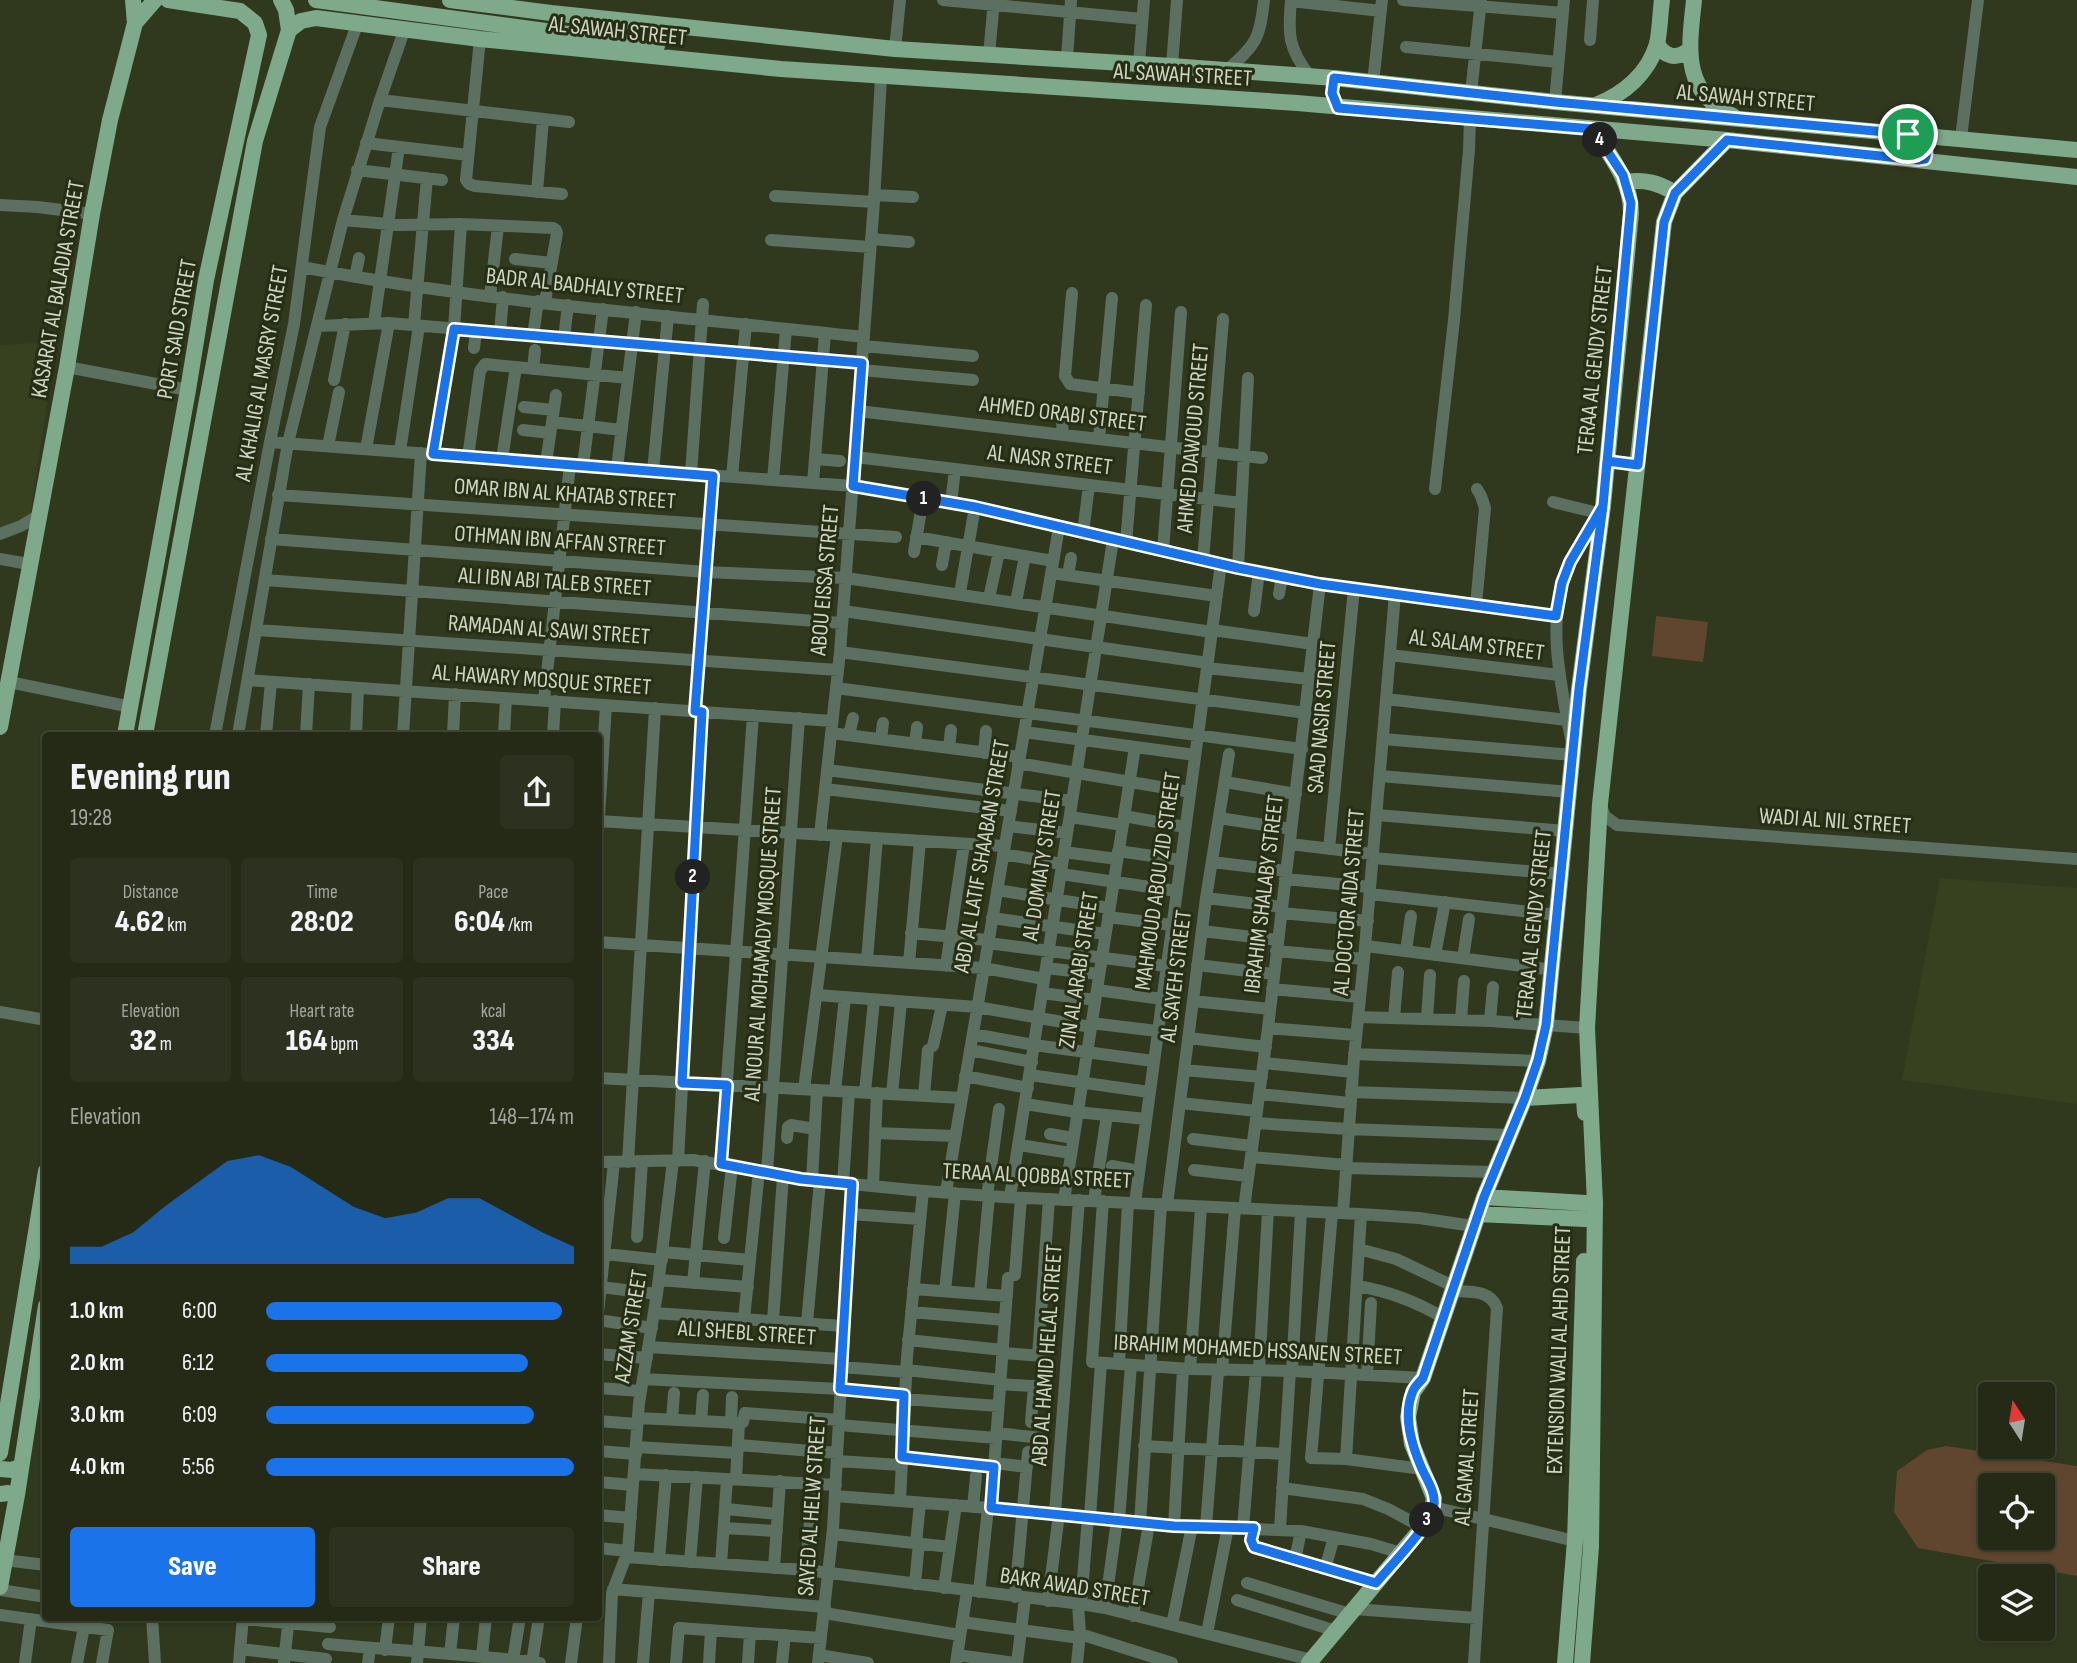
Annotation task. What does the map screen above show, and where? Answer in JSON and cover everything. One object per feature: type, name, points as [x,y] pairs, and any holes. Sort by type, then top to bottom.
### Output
[{"type":"main road","name":"KASARAT AL BALADIA STREET","points":[[0,727],[110,120],[135,23],[133,0]]},
{"type":"main road","name":"KASARAT AL BALADIA STREET","points":[[135,23],[155,0]]},
{"type":"main road","name":"PORT SAID STREET","points":[[126,732],[206,280],[258,41],[258,28],[251,18],[240,11],[168,0]]},
{"type":"main road","points":[[281,0],[286,10],[289,30]]},
{"type":"main road","points":[[309,0],[310,9],[316,18]]},
{"type":"main road","points":[[316,0],[720,55],[769,68]]},
{"type":"main road","name":"AL SAWAH STREET","points":[[450,0],[895,49],[1334,78],[1555,102],[2077,150]]},
{"type":"main road","points":[[1595,105],[1609,100],[1644,71],[1657,43],[1662,0]]},
{"type":"main road","points":[[1694,0],[1689,50],[1691,65],[1703,92],[1725,113],[1738,119]]},
{"type":"main road","name":"AL SAWAH STREET","points":[[289,30],[301,21],[316,18],[480,39],[769,68],[1297,103],[1727,140],[2077,177]]},
{"type":"main road","name":"PORT SAID STREET","points":[[146,732],[255,141],[289,30]]},
{"type":"main road","points":[[1657,43],[1661,51],[1670,56],[1680,56],[1689,50]]},
{"type":"main road","points":[[1287,75],[1295,89],[1297,103]]},
{"type":"main road","points":[[1334,78],[1332,93],[1338,108]]},
{"type":"main road","name":"TERAA AL GENDY STREET","points":[[1433,1507],[1434,1498],[1412,1444],[1408,1417],[1413,1392],[1423,1378],[1493,1172],[1525,1098],[1538,1060],[1546,1025],[1553,970],[1573,753],[1607,461],[1631,213],[1626,182],[1593,129]]},
{"type":"main road","points":[[1908,134],[1927,149],[1925,159],[1918,160]]},
{"type":"main road","points":[[1961,138],[1956,145],[1958,154],[1983,166]]},
{"type":"main road","points":[[1484,1197],[1589,1208],[1587,1028],[1600,804],[1664,222],[1675,193],[1727,140]]},
{"type":"main road","points":[[1626,182],[1636,180],[1657,183],[1675,193]]},
{"type":"main road","points":[[212,250],[226,253],[235,250]]},
{"type":"main road","points":[[206,280],[218,276],[230,280]]},
{"type":"main road","points":[[1607,461],[1638,465]]},
{"type":"main road","points":[[1525,1098],[1587,1095]]},
{"type":"main road","points":[[0,1453],[42,1196]]},
{"type":"main road","name":"TERAA AL QOBBA STREET","points":[[1476,1220],[1589,1208]]},
{"type":"main road","name":"EXTENSION WALI AL AHD STREET","points":[[1565,1663],[1575,1541],[1589,1208]]},
{"type":"main road","name":"EXTENSION WALI AL AHD STREET","points":[[1582,1663],[1591,1547],[1589,1208]]},
{"type":"main road","points":[[0,1588],[42,1332]]},
{"type":"main road","points":[[0,1469],[12,1470],[21,1466]]},
{"type":"main road","points":[[0,1494],[17,1495]]},
{"type":"main road","points":[[1310,1661],[1422,1527],[1433,1507]]},
{"type":"street","points":[[895,49],[900,0]]},
{"type":"street","points":[[943,0],[1071,6],[1142,19]]},
{"type":"street","points":[[1139,64],[1144,0]]},
{"type":"street","points":[[1172,66],[1177,0]]},
{"type":"street","points":[[1226,71],[1255,43],[1260,32],[1264,0]]},
{"type":"street","points":[[1403,0],[1563,7],[1555,102]]},
{"type":"street","points":[[1590,40],[1593,0]]},
{"type":"street","points":[[1961,138],[1978,0]]},
{"type":"street","points":[[1310,76],[1299,64],[1290,44],[1291,1],[1382,5],[1373,83]]},
{"type":"street","points":[[989,55],[993,3]]},
{"type":"street","points":[[1471,93],[1481,3]]},
{"type":"street","points":[[1067,60],[1071,6]]},
{"type":"street","name":"AL KHALIG AL MASRY STREET","points":[[216,732],[294,324],[320,127],[358,22]]},
{"type":"street","name":"AL KHALIG AL MASRY STREET","points":[[239,732],[288,443],[329,272],[357,170],[405,28]]},
{"type":"street","points":[[480,39],[466,180],[470,184],[562,194]]},
{"type":"street","points":[[1406,47],[1558,62]]},
{"type":"street","name":"ABOU EISSA STREET","points":[[820,835],[843,617],[881,77]]},
{"type":"street","points":[[380,100],[569,122]]},
{"type":"street","points":[[537,192],[543,119]]},
{"type":"street","points":[[1435,489],[1455,307],[1470,119]]},
{"type":"street","points":[[366,143],[468,155]]},
{"type":"street","points":[[374,323],[399,147]]},
{"type":"street","points":[[357,170],[442,180]]},
{"type":"street","points":[[400,451],[417,326],[427,178]]},
{"type":"street","points":[[775,196],[874,199],[913,197]]},
{"type":"street","points":[[0,205],[38,206],[92,214]]},
{"type":"street","points":[[343,220],[387,224],[461,224],[556,229],[552,263],[533,335]]},
{"type":"street","points":[[402,732],[417,504],[454,329],[461,224]]},
{"type":"street","points":[[498,226],[496,297],[500,333]]},
{"type":"street","points":[[771,240],[909,242]]},
{"type":"street","points":[[355,277],[359,258]]},
{"type":"street","points":[[514,259],[552,263]]},
{"type":"street","name":"BADR AL BADHALY STREET","points":[[302,267],[457,292],[825,333],[863,342],[973,356]]},
{"type":"street","points":[[1072,293],[1065,376],[1070,384],[1139,393]]},
{"type":"street","points":[[1099,439],[1112,298]]},
{"type":"street","points":[[691,474],[703,304]]},
{"type":"street","points":[[564,338],[568,305]]},
{"type":"street","name":"AL DOMIATY STREET","points":[[956,1659],[990,1508],[1007,1296],[1011,1276],[1019,1145],[1106,580],[1119,541],[1130,490],[1146,305]]},
{"type":"street","points":[[553,732],[550,650],[559,561],[565,514],[588,426],[603,309]]},
{"type":"street","points":[[617,468],[636,312]]},
{"type":"street","points":[[1163,551],[1181,312]]},
{"type":"street","points":[[653,471],[668,316]]},
{"type":"street","name":"AHMED DAWOUD STREET","points":[[1203,560],[1223,318]]},
{"type":"street","points":[[317,326],[389,323],[632,343],[823,360],[973,380]]},
{"type":"street","points":[[366,449],[389,323]]},
{"type":"street","points":[[328,446],[345,324]]},
{"type":"street","points":[[732,477],[746,324]]},
{"type":"street","points":[[773,480],[786,329]]},
{"type":"street","points":[[474,348],[476,331]]},
{"type":"street","points":[[813,483],[825,333]]},
{"type":"street","points":[[533,369],[535,350]]},
{"type":"street","points":[[468,457],[482,367],[485,364],[628,378]]},
{"type":"street","points":[[67,367],[188,390]]},
{"type":"street","points":[[502,459],[516,367]]},
{"type":"street","points":[[1238,568],[1248,378]]},
{"type":"street","points":[[546,463],[556,395]]},
{"type":"street","points":[[524,407],[552,421],[621,430]]},
{"type":"street","points":[[1062,410],[1063,435]]},
{"type":"street","name":"AHMED ORABI STREET","points":[[858,411],[1262,458]]},
{"type":"street","points":[[523,430],[552,421]]},
{"type":"street","points":[[270,442],[853,486],[975,507],[1238,568],[1320,584],[1556,616]]},
{"type":"street","name":"AL NASR STREET","points":[[855,457],[1241,503]]},
{"type":"street","points":[[815,459],[840,461]]},
{"type":"street","points":[[951,503],[955,469]]},
{"type":"street","name":"AZZAM STREET","points":[[609,1663],[614,1588],[627,1554],[642,1385],[676,1161],[696,827],[699,660],[713,476]]},
{"type":"street","points":[[1083,533],[1089,485]]},
{"type":"street","points":[[1476,605],[1485,508],[1477,489]]},
{"type":"street","name":"OMAR IBN AL KHATAB STREET","points":[[278,495],[896,537]]},
{"type":"street","points":[[914,552],[923,499]]},
{"type":"street","points":[[1383,739],[1573,753],[1559,675],[1556,616],[1562,583],[1570,562],[1601,510],[1553,502]]},
{"type":"street","points":[[960,593],[975,507]]},
{"type":"street","points":[[0,534],[21,526],[38,515]]},
{"type":"street","name":"ABD AL LATIF SHAABAN STREET","points":[[945,1291],[955,1136],[1059,527]]},
{"type":"street","points":[[916,537],[1025,556],[1068,575],[1217,596]]},
{"type":"street","name":"OTHMAN IBN AFFAN STREET","points":[[271,539],[706,572],[846,578],[1313,644]]},
{"type":"street","points":[[942,565],[946,542]]},
{"type":"street","points":[[989,598],[999,552]]},
{"type":"street","points":[[1016,602],[1025,556]]},
{"type":"street","points":[[1068,575],[1071,558]]},
{"type":"street","points":[[0,559],[29,564]]},
{"type":"street","name":"MAHMOUD ABOU ZID STREET","points":[[1105,1608],[1118,1520],[1132,1203],[1139,1171],[1221,564]]},
{"type":"street","points":[[1254,611],[1259,572]]},
{"type":"street","points":[[1279,594],[1282,576]]},
{"type":"street","name":"ALI IBN ABI TALEB STREET","points":[[265,580],[703,613],[843,617],[1039,639],[1309,679]]},
{"type":"street","name":"IBRAHIM SHALABY STREET","points":[[1206,1527],[1220,1371],[1239,1209],[1248,1176],[1264,1063],[1320,584]]},
{"type":"street","name":"SAAD NASIR STREET","points":[[1329,849],[1354,588]]},
{"type":"street","name":"AL DOCTOR AIDA STREET","points":[[1346,1459],[1311,1458],[1337,1213],[1346,1166],[1395,594]]},
{"type":"street","name":"RAMADAN AL SAWI STREET","points":[[257,630],[838,670]]},
{"type":"street","points":[[840,652],[1306,713]]},
{"type":"street","name":"AL SALAM STREET","points":[[1390,655],[1559,675]]},
{"type":"street","name":"AL HAWARY MOSQUE STREET","points":[[248,680],[799,718],[832,727],[849,735],[984,752],[1190,792]]},
{"type":"street","points":[[9,682],[131,707]]},
{"type":"street","points":[[266,732],[271,682]]},
{"type":"street","points":[[306,732],[309,684]]},
{"type":"street","points":[[356,732],[358,688]]},
{"type":"street","points":[[836,688],[1302,749]]},
{"type":"street","points":[[453,732],[455,694]]},
{"type":"street","points":[[504,732],[506,698]]},
{"type":"street","points":[[1386,699],[1567,720]]},
{"type":"street","points":[[602,771],[606,705]]},
{"type":"street","points":[[628,1162],[655,708]]},
{"type":"street","points":[[724,1238],[727,1085],[753,715]]},
{"type":"street","name":"AL NOUR AL MOHAMADY MOSQUE STREET","points":[[744,1319],[773,1087],[799,718]]},
{"type":"street","points":[[849,735],[853,718]]},
{"type":"street","points":[[881,739],[883,723]]},
{"type":"street","points":[[915,744],[917,727]]},
{"type":"street","points":[[949,748],[951,730]]},
{"type":"street","points":[[984,752],[986,731]]},
{"type":"street","points":[[1024,732],[1195,755]]},
{"type":"street","name":"ZIN AL ARABI STREET","points":[[1064,1200],[1135,747]]},
{"type":"street","name":"AL SAYEH STREET","points":[[1133,1616],[1144,1523],[1144,1446],[1164,1205],[1180,1104],[1206,898],[1229,754]]},
{"type":"street","points":[[827,770],[1072,801]]},
{"type":"street","points":[[1380,776],[1570,792]]},
{"type":"street","points":[[1225,782],[1296,794]]},
{"type":"street","points":[[825,789],[1010,811]]},
{"type":"street","name":"WADI AL NIL STREET","points":[[1600,804],[1605,816],[1616,824],[2077,859]]},
{"type":"street","points":[[1377,815],[1566,831]]},
{"type":"street","points":[[1070,817],[1185,827]]},
{"type":"street","points":[[1219,818],[1292,829]]},
{"type":"street","points":[[602,821],[964,844],[1062,863],[1114,882],[1177,891]]},
{"type":"street","points":[[1008,826],[1067,833]]},
{"type":"street","points":[[807,1323],[816,1181],[811,1090],[817,996],[837,836]]},
{"type":"street","points":[[867,960],[877,838]]},
{"type":"street","points":[[909,963],[919,841]]},
{"type":"street","points":[[946,966],[964,844]]},
{"type":"street","points":[[1290,844],[1373,856],[1561,874]]},
{"type":"street","points":[[1062,863],[1118,855],[1181,860]]},
{"type":"street","points":[[1212,862],[1445,902],[1558,915]]},
{"type":"street","points":[[997,890],[1172,925]]},
{"type":"street","points":[[1206,898],[1368,921]]},
{"type":"street","points":[[1435,954],[1445,902]]},
{"type":"street","points":[[1406,951],[1411,916]]},
{"type":"street","points":[[992,918],[1105,934]]},
{"type":"street","points":[[1463,958],[1469,919]]},
{"type":"street","points":[[1202,931],[1277,945],[1365,952],[1406,951],[1553,970]]},
{"type":"street","points":[[911,933],[1166,967]]},
{"type":"street","points":[[602,942],[984,968],[1044,980],[1096,995],[1162,999]]},
{"type":"street","points":[[1197,965],[1274,974]]},
{"type":"street","points":[[1394,1018],[1398,972]]},
{"type":"street","points":[[1044,980],[1099,974]]},
{"type":"street","points":[[1427,1019],[1430,975]]},
{"type":"street","points":[[1461,1020],[1464,981]]},
{"type":"street","points":[[1490,1021],[1493,987]]},
{"type":"street","points":[[1272,989],[1360,997]]},
{"type":"street","points":[[1519,1023],[1523,990]]},
{"type":"street","points":[[817,996],[977,1007],[1091,1025],[1157,1031]]},
{"type":"street","name":"SAYED AL HELW STREET","points":[[818,1659],[832,1535],[850,1213],[842,1091],[845,998]]},
{"type":"street","points":[[873,1186],[875,1132],[871,1093],[874,1000]]},
{"type":"street","points":[[1193,1001],[1270,1009]]},
{"type":"street","points":[[892,1094],[901,1002]]},
{"type":"street","points":[[924,1096],[930,1048],[942,1004]]},
{"type":"street","points":[[0,1012],[42,1019]]},
{"type":"street","points":[[1358,1017],[1490,1021],[1587,1028]]},
{"type":"street","points":[[1268,1028],[1356,1035]]},
{"type":"street","points":[[973,1034],[1153,1061]]},
{"type":"street","points":[[1188,1038],[1266,1047]]},
{"type":"street","points":[[970,1050],[1032,1062]]},
{"type":"street","points":[[1354,1054],[1538,1060]]},
{"type":"street","points":[[1264,1063],[1353,1072]]},
{"type":"street","points":[[1184,1070],[1262,1077]]},
{"type":"street","points":[[965,1076],[1029,1082],[1082,1083],[1149,1092]]},
{"type":"street","points":[[602,1078],[962,1098]]},
{"type":"street","points":[[1259,1094],[1351,1098],[1525,1098]]},
{"type":"street","points":[[1025,1104],[1146,1119]]},
{"type":"street","points":[[1180,1104],[1348,1129],[1509,1135]]},
{"type":"street","points":[[980,1294],[999,1109]]},
{"type":"street","points":[[1077,1663],[1089,1517],[1096,1362],[1098,1201],[1107,1115]]},
{"type":"street","points":[[787,1138],[791,1125],[815,1129]]},
{"type":"street","points":[[875,1132],[955,1136]]},
{"type":"street","points":[[1050,1134],[1073,1138]]},
{"type":"street","points":[[1193,1139],[1346,1166],[1493,1172]]},
{"type":"street","points":[[1019,1145],[1071,1153]]},
{"type":"street","points":[[694,1283],[705,1161]]},
{"type":"street","name":"TERAA AL QOBBA STREET","points":[[602,1162],[705,1161],[816,1181],[988,1196],[1476,1220]]},
{"type":"street","points":[[602,1279],[614,1162]]},
{"type":"street","points":[[637,1237],[642,1162]]},
{"type":"street","points":[[1112,1166],[1139,1171]]},
{"type":"street","points":[[1194,1170],[1248,1176]]},
{"type":"street","points":[[773,1321],[783,1175]]},
{"type":"street","points":[[900,1501],[908,1340],[923,1191]]},
{"type":"street","points":[[908,1340],[1042,1356],[1049,1199]]},
{"type":"street","name":"ABD AL HAMID HELAL STREET","points":[[1048,1601],[1057,1514],[1079,1200]]},
{"type":"street","points":[[1174,1526],[1178,1449],[1201,1206]]},
{"type":"street","points":[[1268,1210],[1258,1371],[1249,1453],[1248,1528],[1251,1540],[1254,1547],[1376,1583]]},
{"type":"street","points":[[1280,1529],[1301,1211]]},
{"type":"street","points":[[850,1213],[920,1219]]},
{"type":"street","points":[[1361,1214],[1346,1459],[1422,1469]]},
{"type":"street","points":[[1359,1249],[1396,1258],[1452,1288]]},
{"type":"street","points":[[605,1254],[696,1255],[750,1260]]},
{"type":"street","points":[[659,1280],[748,1287]]},
{"type":"street","points":[[1357,1286],[1392,1293],[1442,1317]]},
{"type":"street","points":[[602,1287],[657,1294]]},
{"type":"street","name":"AL GAMAL STREET","points":[[1452,1288],[1485,1293],[1491,1297],[1497,1308],[1474,1663]]},
{"type":"street","points":[[913,1289],[1007,1296]]},
{"type":"street","points":[[1367,1375],[1371,1303]]},
{"type":"street","points":[[911,1312],[1005,1320]]},
{"type":"street","points":[[654,1313],[844,1325]]},
{"type":"street","points":[[602,1321],[652,1328]]},
{"type":"street","name":"ALI SHEBL STREET","points":[[602,1354],[648,1352],[841,1363],[1039,1387],[1031,1422]]},
{"type":"street","name":"IBRAHIM MOHAMED HSSANEN STREET","points":[[1096,1362],[1220,1371],[1291,1371],[1423,1378]]},
{"type":"street","points":[[602,1388],[642,1385],[840,1389],[998,1406]]},
{"type":"street","points":[[673,1420],[674,1393]]},
{"type":"street","points":[[701,1421],[703,1395]]},
{"type":"street","points":[[721,1564],[726,1509],[738,1449],[732,1397]]},
{"type":"street","points":[[602,1421],[742,1423],[748,1412],[903,1429],[1042,1438]]},
{"type":"street","points":[[1144,1446],[1284,1454]]},
{"type":"street","points":[[602,1451],[738,1449],[1027,1467]]},
{"type":"street","points":[[956,1659],[1016,1663],[1021,1630],[1022,1511],[1028,1452]]},
{"type":"street","points":[[659,1560],[666,1475]]},
{"type":"street","points":[[602,1482],[666,1475],[813,1483],[835,1491],[920,1503],[1174,1526],[1301,1531],[1371,1544],[1401,1553]]},
{"type":"street","points":[[973,1507],[976,1476]]},
{"type":"street","points":[[690,1562],[697,1477]]},
{"type":"street","points":[[774,1568],[780,1481]]},
{"type":"street","points":[[806,1570],[813,1483]]},
{"type":"street","points":[[1282,1488],[1363,1499],[1422,1527]]},
{"type":"street","points":[[915,1584],[920,1503]]},
{"type":"street","points":[[944,1588],[956,1506]]},
{"type":"street","points":[[1433,1507],[1575,1541]]},
{"type":"street","points":[[726,1509],[778,1514]]},
{"type":"street","points":[[602,1515],[631,1518]]},
{"type":"street","points":[[1172,1625],[1192,1526]]},
{"type":"street","points":[[1207,1633],[1228,1527]]},
{"type":"street","points":[[724,1528],[777,1531]]},
{"type":"street","points":[[1294,1560],[1301,1531]]},
{"type":"street","points":[[832,1535],[950,1547]]},
{"type":"street","points":[[1325,1569],[1334,1537]]},
{"type":"street","name":"BAKR AWAD STREET","points":[[602,1549],[659,1560],[806,1570],[1080,1604],[1207,1633],[1310,1661]]},
{"type":"street","points":[[4,1560],[42,1565]]},
{"type":"street","points":[[1247,1583],[1352,1612],[1477,1618]]},
{"type":"street","points":[[602,1586],[824,1610],[961,1629],[1021,1630],[1080,1636],[1130,1657],[1172,1663]]},
{"type":"street","points":[[0,1588],[42,1596]]},
{"type":"street","points":[[643,1663],[649,1592]]},
{"type":"street","points":[[1237,1600],[1336,1631]]},
{"type":"street","points":[[0,1615],[42,1620]]},
{"type":"street","points":[[25,1663],[31,1619]]},
{"type":"street","points":[[66,1621],[84,1622],[107,1630],[102,1663]]},
{"type":"street","points":[[152,1621],[155,1663]]},
{"type":"street","points":[[239,1663],[243,1621]]},
{"type":"street","points":[[285,1659],[288,1621]]},
{"type":"street","points":[[240,1649],[285,1659],[326,1661],[331,1622],[310,1621]]},
{"type":"street","points":[[385,1650],[388,1621]]},
{"type":"street","points":[[418,1658],[421,1621]]},
{"type":"street","points":[[452,1657],[454,1621]]},
{"type":"street","points":[[482,1656],[486,1621]]},
{"type":"street","points":[[513,1660],[519,1621]]},
{"type":"street","points":[[328,1644],[385,1650],[418,1658],[482,1656],[534,1663],[539,1621]]},
{"type":"street","points":[[571,1663],[576,1621]]},
{"type":"street","points":[[77,1663],[84,1622]]},
{"type":"street","points":[[676,1663],[679,1628],[821,1637]]},
{"type":"street","points":[[709,1663],[711,1630]]},
{"type":"street","points":[[748,1663],[750,1633]]},
{"type":"street","points":[[782,1663],[785,1635]]},
{"type":"street","points":[[368,1663],[370,1648]]},
{"type":"street","points":[[818,1659],[868,1663]]},
{"type":"shaded area","points":[[56,342],[30,519],[0,532],[0,345]]},
{"type":"shaded area","points":[[1656,616],[1708,622],[1703,662],[1652,656]]},
{"type":"shaded area","points":[[1940,878],[2077,888],[2077,1104],[1902,1080]]},
{"type":"shaded area","points":[[1946,1446],[1978,1451],[1978,1460],[2038,1460],[2077,1466],[2077,1576],[2055,1572],[2055,1564],[2009,1564],[1918,1548],[1894,1512],[1897,1471],[1927,1450]]},
{"type":"route","points":[[1908,134],[1555,102],[1334,78],[1332,93],[1338,108],[1593,129],[1623,175],[1631,203],[1631,213],[1607,461],[1603,506],[1579,689],[1546,1025],[1525,1098],[1494,1168],[1423,1378],[1413,1392],[1408,1417],[1412,1444],[1434,1498],[1431,1514],[1376,1583],[1254,1547],[1251,1540],[1254,1528],[1174,1526],[991,1508],[994,1467],[902,1457],[904,1395],[840,1389],[852,1184],[801,1179],[721,1164],[727,1085],[682,1083],[702,712],[695,711],[713,476],[433,454],[454,329],[862,363],[853,486],[975,507],[1238,568],[1320,584],[1556,616],[1562,583],[1570,562],[1603,506],[1607,461],[1638,465],[1664,222],[1675,193],[1727,140],[1925,159],[1927,149],[1908,134]]}]
